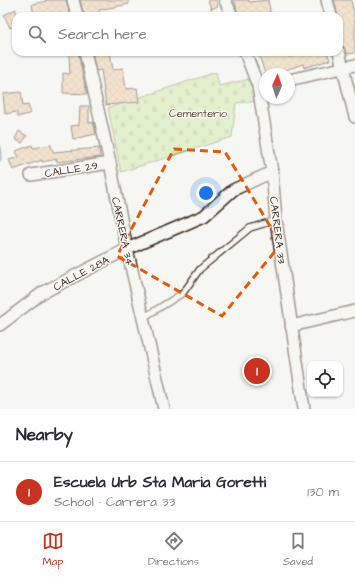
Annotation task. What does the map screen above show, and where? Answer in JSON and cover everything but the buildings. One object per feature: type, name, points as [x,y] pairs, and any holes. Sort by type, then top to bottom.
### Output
[{"type":"street","points":[[73,0],[76,12]]},
{"type":"street","points":[[225,0],[230,12]]},
{"type":"street","points":[[327,0],[330,12]]},
{"type":"street","name":"CARRERA 34","points":[[86,56],[110,163],[127,249],[164,409]]},
{"type":"street","name":"CARRERA 33","points":[[248,56],[259,80]]},
{"type":"street","points":[[340,56],[355,117]]},
{"type":"street","points":[[295,79],[355,65]]},
{"type":"street","name":"CARRERA 33","points":[[264,104],[276,220],[304,409]]},
{"type":"street","name":"CALLE 29","points":[[31,175],[110,163]]},
{"type":"street","name":"CALLE 28A","points":[[1,323],[42,293],[127,249],[204,216],[233,190],[272,172]]},
{"type":"street","points":[[291,326],[355,311]]},
{"type":"lane","points":[[143,318],[183,293],[200,269],[250,228],[276,220]]},
{"type":"highlighted area","points":[[174,149],[225,152],[281,244],[222,316],[117,256]]},
{"type":"green space","name":"Cementerio","points":[[216,72],[219,86],[250,79],[259,99],[259,101],[236,103],[232,137],[121,172],[108,108]]},
{"type":"waterway","points":[[0,147],[0,160]]},
{"type":"place","name":"Escuela Urb Sta Maria Goretti","points":[[257,371]]}]
